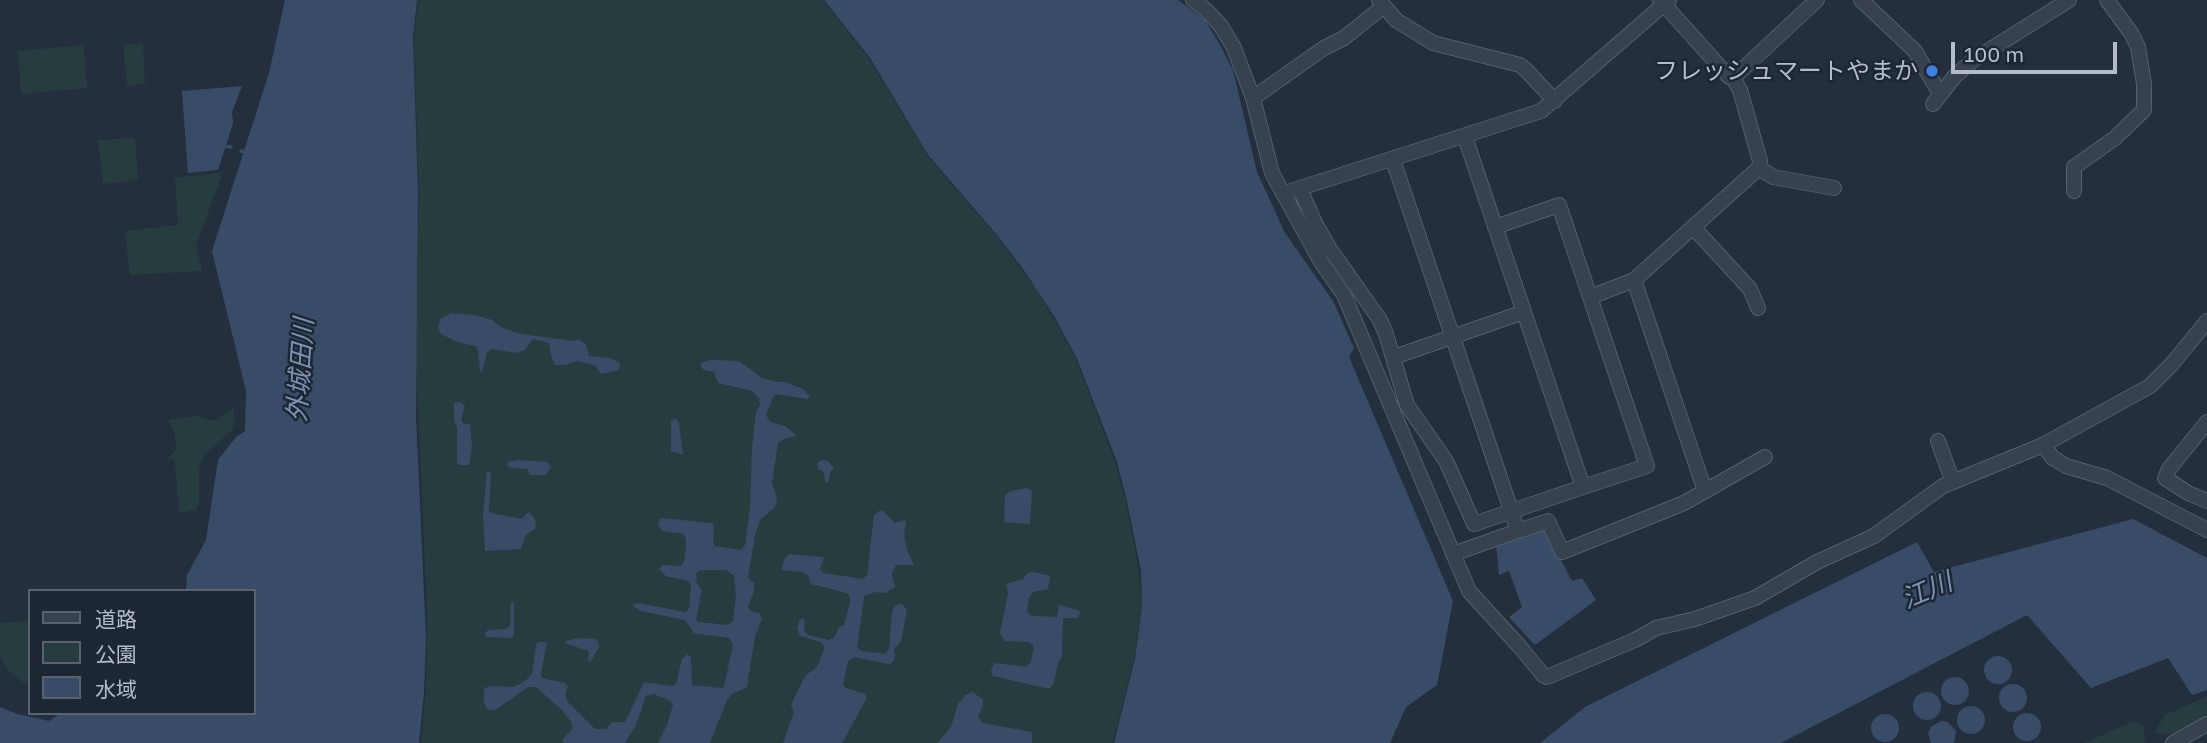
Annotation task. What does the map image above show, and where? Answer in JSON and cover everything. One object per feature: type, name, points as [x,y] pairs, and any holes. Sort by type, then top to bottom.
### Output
[{"type":"street","points":[[1193,0],[1206,9],[1221,26],[1234,48],[1253,98],[1272,173],[1321,262],[1344,295],[1469,591],[1543,676],[1547,677],[1635,640],[1656,628],[1695,619],[1755,598],[1817,562],[1874,536],[1943,486],[2043,445],[2150,386],[2207,321]]},
{"type":"street","points":[[1733,78],[1817,0]]},
{"type":"street","points":[[1861,0],[1915,51],[1936,99],[1965,67],[1982,54],[2069,0]]},
{"type":"street","points":[[2074,191],[2074,167],[2115,138],[2144,110],[2144,84],[2138,47],[2107,0]]},
{"type":"street","points":[[1283,193],[1541,111],[1664,2],[1729,77],[1733,78],[1745,102],[1760,161],[1759,168],[1634,280],[1590,297]]},
{"type":"street","points":[[1253,98],[1324,48],[1344,38],[1382,3],[1396,20],[1433,43],[1520,65],[1555,101]]},
{"type":"street","points":[[1465,137],[1583,487]]},
{"type":"street","points":[[1393,160],[1518,531]]},
{"type":"street","points":[[1759,168],[1773,177],[1834,188]]},
{"type":"street","points":[[1300,189],[1330,249],[1380,320],[1394,357],[1407,405],[1446,461],[1475,524],[1647,466],[1559,205],[1494,227]]},
{"type":"street","points":[[1693,227],[1751,289],[1758,309]]},
{"type":"street","points":[[1634,280],[1705,491]]},
{"type":"street","points":[[1394,357],[1524,312]]},
{"type":"street","points":[[2207,422],[2169,469],[2165,478],[2188,493],[2207,501]]},
{"type":"street","points":[[1938,441],[1953,482]]},
{"type":"street","points":[[2043,445],[2053,458],[2066,466],[2108,478],[2204,523]]},
{"type":"street","points":[[1453,554],[1548,521],[1562,552],[1671,508],[1765,457]]},
{"type":"street","points":[[2173,743],[2207,724]]},
{"type":"green space","points":[[418,0],[823,0],[869,59],[929,158],[996,235],[1039,293],[1076,359],[1115,462],[1126,500],[1139,572],[1142,607],[1134,658],[1113,743],[421,743],[426,687],[427,612],[416,368],[419,195],[414,37]]},
{"type":"green space","points":[[143,43],[145,84],[127,86],[123,45]]},
{"type":"green space","points":[[84,45],[87,88],[21,94],[18,51]]},
{"type":"green space","points":[[135,138],[138,180],[103,184],[98,140]]},
{"type":"green space","points":[[223,172],[196,245],[202,271],[130,275],[125,231],[178,225],[175,178]]},
{"type":"green space","points":[[233,408],[235,422],[231,431],[204,455],[199,468],[199,500],[196,510],[179,513],[175,464],[173,459],[166,460],[176,449],[175,434],[168,420],[197,416],[215,421]]},
{"type":"green space","points":[[28,621],[28,684],[5,667],[0,655],[0,623]]},
{"type":"green space","points":[[2207,696],[2207,718],[2190,729],[2173,734],[2154,733],[2165,715]]},
{"type":"green space","points":[[2133,721],[2143,726],[2145,743],[2084,743]]},
{"type":"water","name":"外城田川","points":[[285,0],[417,0],[413,36],[418,194],[416,416],[426,638],[419,743],[0,743],[0,707],[49,721],[58,715],[256,715],[256,589],[186,589],[187,575],[206,540],[218,460],[236,437],[245,431],[246,391],[212,251],[269,73]]},
{"type":"water","points":[[824,0],[1178,0],[1204,19],[1233,70],[1257,172],[1285,233],[1333,301],[1354,348],[1349,357],[1453,601],[1437,685],[1406,707],[1390,743],[1114,743],[1135,658],[1142,607],[1141,571],[1117,462],[1077,359],[1054,316],[1023,269],[928,155],[870,58]]},
{"type":"water","points":[[242,86],[232,112],[233,123],[218,170],[188,173],[182,91]]},
{"type":"water","points":[[451,313],[492,320],[501,327],[520,334],[575,341],[578,339],[586,344],[589,356],[610,358],[620,363],[619,370],[601,374],[595,365],[576,361],[555,365],[549,343],[533,339],[525,350],[517,353],[491,349],[487,353],[482,372],[476,346],[457,342],[441,334],[438,327],[440,319]]},
{"type":"water","points":[[710,360],[739,361],[762,378],[803,389],[810,397],[807,399],[776,394],[766,415],[770,422],[785,426],[797,436],[778,443],[772,483],[777,499],[775,507],[760,520],[755,535],[748,578],[754,583],[754,591],[748,607],[760,614],[762,619],[755,636],[747,687],[732,694],[727,700],[710,743],[658,743],[673,705],[654,694],[646,696],[636,725],[625,743],[563,743],[563,739],[572,729],[572,723],[563,711],[536,687],[528,687],[495,710],[488,710],[484,703],[484,689],[489,686],[514,687],[525,681],[532,674],[536,644],[539,642],[547,642],[542,678],[565,683],[568,687],[565,694],[567,701],[595,729],[606,729],[612,722],[625,722],[644,682],[672,686],[676,684],[682,659],[688,654],[691,658],[692,685],[724,686],[733,645],[729,638],[694,633],[685,620],[641,611],[632,605],[638,603],[685,612],[689,609],[689,581],[666,576],[659,569],[663,565],[681,566],[684,562],[686,539],[683,534],[663,531],[658,523],[661,518],[711,523],[714,526],[715,546],[741,550],[745,545],[750,508],[752,447],[759,398],[752,391],[718,383],[714,372],[704,370],[701,363]],"holes":[[[726,570],[734,576],[736,595],[733,621],[728,625],[698,622],[696,619],[702,590],[697,584],[698,571]]]},
{"type":"water","points":[[460,402],[465,406],[461,420],[464,424],[470,424],[472,446],[469,465],[459,465],[457,462],[454,403]]},
{"type":"water","points":[[676,418],[683,455],[671,451],[671,421]]},
{"type":"water","points":[[828,461],[834,469],[830,472],[829,481],[825,483],[824,472],[818,469],[817,463]]},
{"type":"water","points":[[508,462],[548,462],[551,467],[546,475],[530,475],[528,469],[510,468],[507,465]]},
{"type":"water","points":[[489,471],[489,511],[522,519],[528,512],[536,522],[535,529],[526,535],[521,549],[485,551],[483,515]]},
{"type":"water","points":[[1027,488],[1032,491],[1030,524],[1004,522],[1005,495]]},
{"type":"water","points":[[883,511],[895,523],[904,520],[906,522],[904,533],[907,550],[914,565],[896,565],[892,573],[895,587],[885,593],[875,592],[864,596],[857,648],[885,654],[889,649],[892,611],[896,605],[902,604],[907,610],[901,641],[894,649],[895,658],[888,664],[854,657],[848,661],[843,685],[865,694],[867,698],[842,743],[783,743],[794,712],[791,705],[805,676],[817,667],[825,647],[821,642],[800,636],[797,628],[799,621],[803,618],[805,621],[804,630],[808,635],[829,640],[834,638],[839,627],[844,625],[850,602],[847,593],[811,584],[808,575],[801,572],[782,570],[784,560],[789,554],[821,557],[824,558],[820,569],[824,573],[863,579],[867,575],[874,515]]},
{"type":"water","name":"江川","points":[[2133,519],[2207,558],[2207,690],[2192,695],[2168,658],[2091,688],[2027,615],[1781,743],[1540,743],[1585,707],[1917,542],[1934,572]]},
{"type":"water","points":[[1544,528],[1572,581],[1582,578],[1596,600],[1535,645],[1509,617],[1522,607],[1509,571],[1499,575],[1496,544]]},
{"type":"water","points":[[1028,573],[1050,576],[1048,589],[1033,592],[1029,598],[1027,611],[1031,616],[1057,617],[1059,605],[1081,611],[1078,618],[1063,618],[1062,658],[1058,662],[1054,683],[1049,689],[993,676],[991,670],[995,663],[1026,667],[1031,662],[1034,646],[1029,642],[1004,641],[1000,632],[1008,594],[1006,584],[1023,579]]},
{"type":"water","points":[[511,602],[514,603],[514,635],[510,638],[486,637],[488,630],[506,629],[510,626]]},
{"type":"water","points":[[577,638],[596,639],[600,646],[590,662],[589,651],[565,641]]},
{"type":"water","points":[[1998,656],[2008,660],[2012,670],[2008,680],[1998,684],[1988,680],[1984,670],[1988,660]]},
{"type":"water","points":[[1955,677],[1965,681],[1969,691],[1965,701],[1955,705],[1945,701],[1941,691],[1945,681]]},
{"type":"water","points":[[2013,684],[2023,688],[2027,698],[2023,708],[2013,712],[2003,708],[1999,698],[2003,688]]},
{"type":"water","points":[[972,692],[983,699],[978,717],[983,723],[1032,732],[1032,743],[937,743],[951,727],[958,704],[965,695]]},
{"type":"water","points":[[1927,692],[1937,696],[1941,706],[1937,716],[1927,720],[1917,716],[1913,706],[1917,696]]},
{"type":"water","points":[[1971,706],[1981,710],[1985,720],[1981,730],[1971,734],[1961,730],[1957,720],[1961,710]]},
{"type":"water","points":[[2027,713],[2037,717],[2041,727],[2037,737],[2027,741],[2017,737],[2013,727],[2017,717]]},
{"type":"water","points":[[1885,714],[1895,718],[1899,728],[1895,738],[1885,742],[1875,738],[1871,728],[1875,718]]},
{"type":"water","points":[[1941,721],[1948,722],[1956,731],[1954,743],[1931,743],[1928,733],[1931,727]]},
{"type":"waterway","points":[[225,146],[231,147]]},
{"type":"waterway","points":[[241,151],[245,152]]},
{"type":"place","name":"フレッシュマートやまか","points":[[1932,71]]}]
